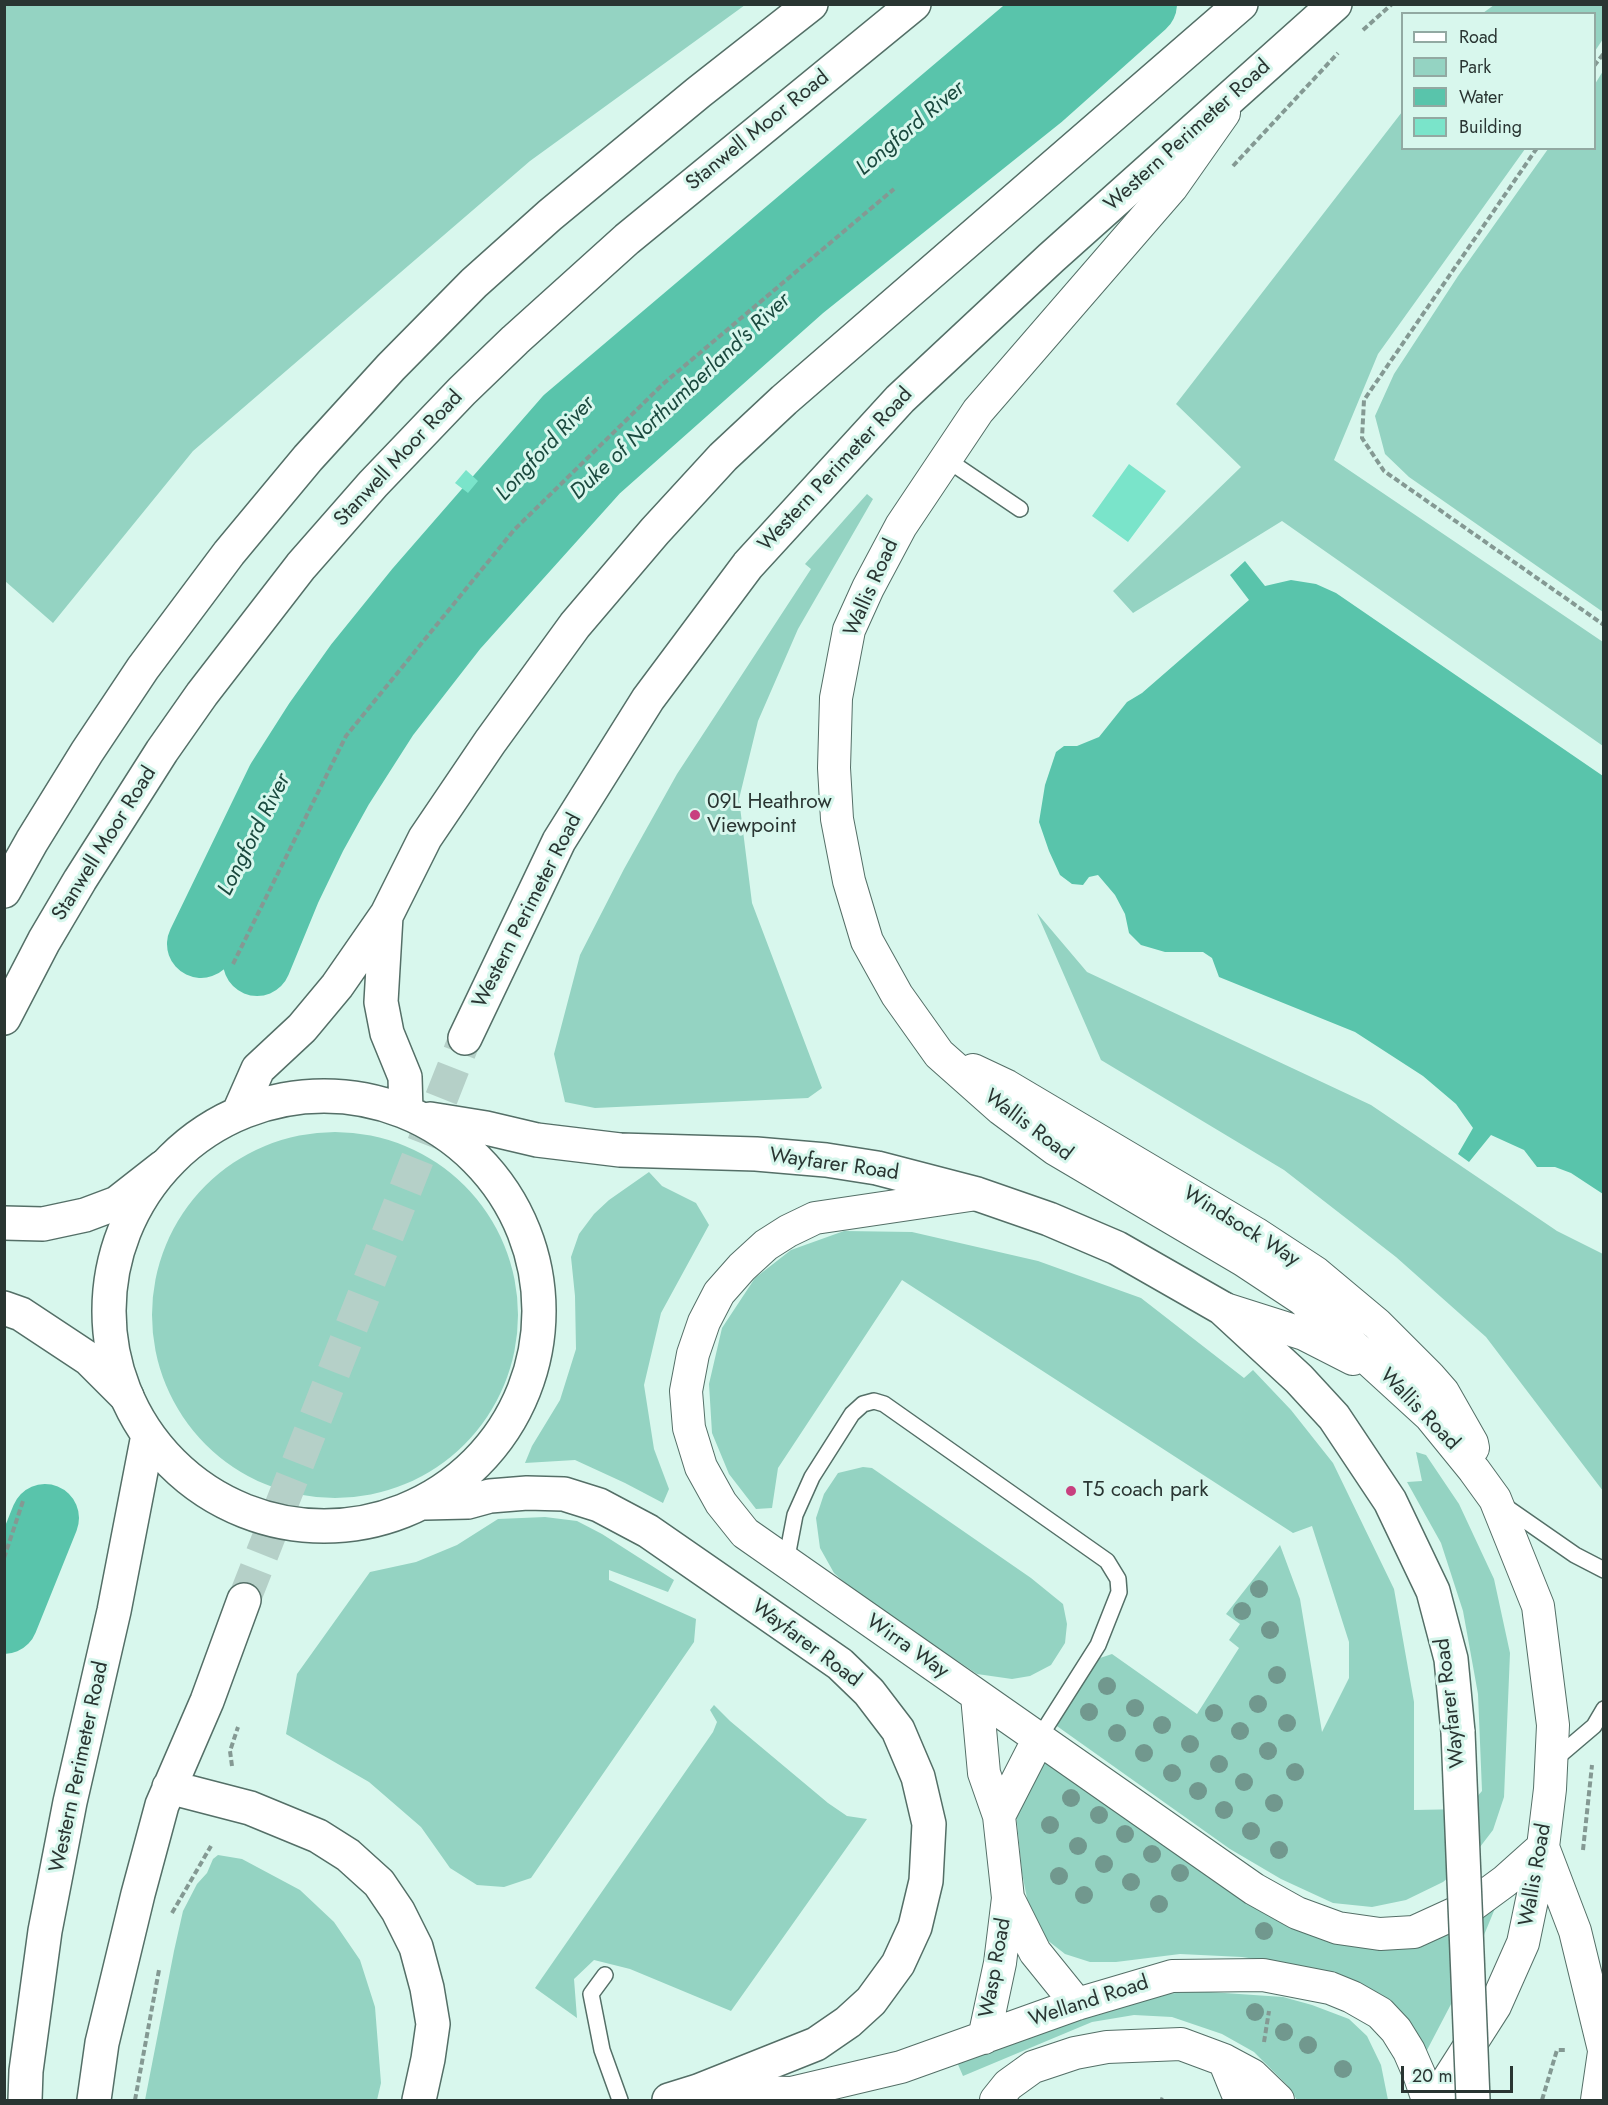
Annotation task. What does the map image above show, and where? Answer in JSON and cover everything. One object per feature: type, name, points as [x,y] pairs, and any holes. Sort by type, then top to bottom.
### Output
[{"type":"main road","points":[[4,891],[87,752],[143,668],[229,553],[315,450],[391,367],[474,283],[550,215],[699,92],[811,4]]},
{"type":"main road","name":"Stanwell Moor Road","points":[[4,1018],[80,880],[162,750],[202,694],[301,566],[373,484],[492,362],[627,239],[914,4]]},
{"type":"main road","points":[[239,1112],[258,1069],[302,1028],[337,986],[387,914],[425,838],[490,742],[575,625],[655,531],[723,457],[793,392],[1241,4]]},
{"type":"main road","name":"Western Perimeter Road","points":[[465,1038],[559,841],[648,699],[748,565],[900,399],[1051,258],[1335,4]]},
{"type":"main road","points":[[387,914],[381,1002],[387,1033],[405,1077],[413,1114]]},
{"type":"main road","points":[[4,1223],[44,1224],[85,1215],[117,1203],[202,1133],[239,1112],[294,1097],[350,1096],[413,1114],[456,1139],[487,1169],[511,1203],[529,1242],[538,1283],[540,1321],[535,1359],[524,1394],[506,1428],[483,1458],[454,1483],[423,1503],[387,1517],[349,1525],[311,1526],[273,1520],[236,1508],[203,1489],[173,1464],[148,1435],[127,1397],[112,1350],[109,1301],[116,1253],[135,1207],[163,1167]]},
{"type":"main road","name":"Wayfarer Road","points":[[413,1114],[537,1140],[620,1150],[756,1154],[826,1160],[877,1168],[977,1194],[1049,1219],[1117,1248],[1222,1308],[1299,1379],[1334,1417],[1390,1501],[1433,1591],[1450,1659],[1458,1732],[1473,2100]]},
{"type":"main road","points":[[4,1308],[29,1319],[89,1359],[127,1397]]},
{"type":"main road","name":"Western Perimeter Road","points":[[25,2100],[26,2072],[45,1931],[70,1802],[114,1611],[148,1435]]},
{"type":"main road","name":"Wayfarer Road","points":[[423,1503],[468,1502],[490,1496],[527,1493],[564,1494],[599,1505],[648,1531],[840,1664],[868,1692],[898,1730],[918,1777],[929,1824],[926,1881],[915,1927],[898,1964],[871,2001],[848,2022],[816,2044],[684,2096]]},
{"type":"main road","points":[[94,2100],[102,2043],[162,1805],[207,1701],[244,1600]]},
{"type":"main road","points":[[169,1787],[250,1808],[318,1836],[348,1855],[379,1883],[398,1911],[416,1947],[427,1988],[433,2024],[428,2059],[418,2100]]},
{"type":"street","name":"Wallis Road","points":[[1244,85],[1172,187],[978,411],[900,526],[849,630],[836,698],[834,768],[837,819],[849,881],[867,941],[897,995],[939,1054],[1001,1109],[1055,1149],[1244,1260],[1302,1299],[1430,1416],[1495,1499],[1538,1606],[1553,1725],[1543,1847],[1523,1943],[1496,2006],[1435,2100]]},
{"type":"street","name":"Windsock Way","points":[[939,1054],[1007,1086],[1255,1233],[1316,1273],[1377,1324],[1443,1392],[1472,1443],[1474,1470]]},
{"type":"street","name":"Wirra Way","points":[[977,1194],[815,1218],[766,1245],[719,1293],[704,1322],[693,1354],[686,1391],[689,1428],[701,1467],[721,1503],[745,1533],[1254,1889],[1297,1913],[1338,1928],[1380,1934],[1414,1932],[1471,1906],[1505,1881],[1543,1847]]},
{"type":"street","name":"Wayfarer Road","points":[[1222,1308],[1304,1334],[1389,1377]]},
{"type":"street","name":"Wasp Road","points":[[977,1696],[984,1773],[999,1816],[1008,1898],[1000,1963],[984,2038]]},
{"type":"street","points":[[999,1816],[1039,1738]]},
{"type":"street","points":[[1543,1847],[1575,1930],[1604,2051],[1597,2100]]},
{"type":"street","name":"Wasp Road","points":[[1008,1898],[1035,1952],[1077,2004]]},
{"type":"street","name":"Welland Road","points":[[684,2096],[841,2091],[1077,2004],[1172,1976],[1273,1976],[1330,1988],[1352,1996],[1380,2013],[1396,2030],[1409,2051],[1428,2100]]},
{"type":"street","points":[[996,2100],[1008,2085],[1034,2067],[1075,2054],[1107,2047],[1181,2044],[1224,2060],[1249,2088],[1278,2100]]},
{"type":"lane","points":[[946,459],[1020,509]]},
{"type":"lane","points":[[786,1562],[795,1515],[812,1477],[852,1414],[863,1404],[874,1401],[884,1404],[1107,1561],[1118,1579],[1119,1593],[1098,1645],[1039,1738]]},
{"type":"lane","points":[[1495,1499],[1575,1555],[1604,1570]]},
{"type":"lane","points":[[1551,1762],[1594,1726],[1604,1709]]},
{"type":"lane","points":[[605,1975],[591,1994],[602,2050],[620,2100]]},
{"type":"path","points":[[1536,150],[1364,400],[1362,438],[1384,471],[1604,625]]},
{"type":"path","points":[[233,964],[346,736],[514,530],[663,384],[894,189]]},
{"type":"path","points":[[4,1558],[23,1501]]},
{"type":"path","name":"Wallis Road","points":[[1583,1850],[1592,1761]]},
{"type":"path","points":[[169,1919],[211,1846]]},
{"type":"path","points":[[135,2100],[160,1965]]},
{"type":"path","points":[[1249,2088],[1265,2037],[1273,1976]]},
{"type":"path","points":[[1542,2100],[1557,2050]]},
{"type":"green space","points":[[5,4],[745,5],[530,161],[193,451],[53,623],[5,581]]},
{"type":"green space","points":[[1494,5],[1603,5],[1603,39],[1596,50],[1596,12],[1484,12]]},
{"type":"green space","points":[[1603,71],[1603,612],[1409,477],[1385,454],[1375,416],[1394,374],[1458,276],[1547,150],[1596,150],[1596,82]]},
{"type":"green space","points":[[1401,113],[1401,150],[1524,150],[1378,354],[1334,460],[1603,642],[1603,746],[1282,521],[1133,613],[1113,591],[1241,467],[1176,404]]},
{"type":"green space","points":[[867,494],[873,499],[798,629],[758,721],[739,799],[752,903],[822,1088],[808,1098],[595,1108],[565,1102],[554,1054],[580,955],[624,869],[677,774],[811,569],[805,564]]},
{"type":"green space","points":[[1037,913],[1087,972],[1371,1105],[1557,1231],[1603,1254],[1603,1491],[1486,1337],[1396,1257],[1284,1170],[1101,1060]]},
{"type":"green space","points":[[335,1132],[371,1136],[405,1146],[437,1163],[464,1186],[487,1213],[504,1245],[514,1279],[518,1315],[514,1351],[504,1385],[487,1417],[464,1444],[437,1467],[405,1484],[371,1494],[335,1498],[299,1494],[265,1484],[233,1467],[206,1444],[183,1417],[166,1385],[156,1351],[152,1315],[156,1279],[166,1245],[183,1213],[206,1186],[233,1163],[265,1146],[299,1136]]},
{"type":"green space","points":[[649,1172],[662,1186],[696,1203],[709,1225],[661,1313],[644,1385],[654,1449],[669,1489],[663,1503],[575,1460],[525,1463],[532,1446],[560,1400],[576,1349],[575,1296],[571,1257],[579,1234],[594,1214],[609,1200]]},
{"type":"green space","points":[[844,1231],[912,1232],[1038,1261],[1141,1298],[1244,1378],[1253,1370],[1291,1410],[1333,1463],[1394,1589],[1414,1702],[1414,1810],[1466,1809],[1482,1791],[1478,1694],[1463,1611],[1441,1543],[1407,1482],[1422,1481],[1416,1452],[1426,1455],[1459,1504],[1494,1579],[1510,1653],[1504,1797],[1493,1830],[1470,1860],[1443,1882],[1406,1900],[1372,1907],[1333,1903],[1281,1879],[1230,1849],[1054,1724],[1100,1658],[1112,1654],[1197,1714],[1239,1648],[1229,1640],[1240,1624],[1226,1614],[1280,1545],[1300,1599],[1322,1732],[1349,1678],[1349,1642],[1312,1526],[1293,1533],[902,1280],[778,1468],[772,1508],[756,1509],[729,1474],[712,1433],[709,1384],[722,1328],[755,1278],[791,1250]]},
{"type":"green space","points":[[863,1467],[872,1468],[1031,1578],[1063,1604],[1067,1624],[1065,1643],[1051,1665],[1030,1676],[1012,1679],[977,1674],[857,1594],[834,1573],[820,1548],[816,1518],[824,1494],[838,1473]]},
{"type":"green space","points":[[545,1517],[577,1521],[602,1534],[674,1580],[668,1592],[609,1570],[609,1580],[696,1619],[694,1642],[531,1878],[504,1887],[477,1885],[450,1868],[421,1827],[369,1782],[286,1734],[297,1674],[370,1572],[416,1562],[457,1545],[498,1519]]},
{"type":"green space","points":[[714,1705],[828,1803],[847,1816],[867,1819],[731,2011],[630,1969],[594,1960],[574,1979],[577,2018],[535,1988],[713,1732],[717,1722],[710,1710]]},
{"type":"green space","points":[[1034,1753],[1252,1905],[1300,1931],[1339,1941],[1496,1906],[1472,1964],[1426,2052],[1385,2000],[1314,1968],[1242,1957],[1180,1954],[1116,1962],[1090,1962],[1065,1954],[1042,1936],[1030,1913],[1022,1873],[1016,1813]]},
{"type":"green space","points":[[218,1855],[242,1859],[300,1890],[334,1922],[360,1960],[375,2007],[381,2083],[377,2100],[145,2100],[183,1911],[197,1884]]},
{"type":"green space","points":[[1195,1991],[1283,1997],[1349,2019],[1367,2036],[1381,2065],[1388,2100],[1297,2100],[1287,2085],[1254,2052],[1222,2034],[1172,2017],[1134,2015],[1092,2022],[963,2076],[953,2053],[1138,1997]]},
{"type":"water","points":[[1245,561],[1265,586],[1291,580],[1316,584],[1336,593],[1603,776],[1603,1194],[1571,1173],[1555,1167],[1537,1167],[1524,1150],[1491,1135],[1469,1162],[1458,1154],[1473,1128],[1456,1104],[1423,1076],[1355,1032],[1219,977],[1212,958],[1203,952],[1165,952],[1141,945],[1129,933],[1125,914],[1115,895],[1098,875],[1089,877],[1083,885],[1072,884],[1060,875],[1039,822],[1045,785],[1056,752],[1064,746],[1077,746],[1099,737],[1127,702],[1142,693],[1249,600],[1230,575]]},
{"type":"building","points":[[1129,464],[1166,491],[1128,542],[1092,516]]},
{"type":"building","points":[[466,470],[478,481],[468,493],[455,483]]},
{"type":"waterway","name":"Longford River","points":[[201,944],[280,781],[317,723],[359,664],[418,591],[567,420],[1058,4]]},
{"type":"waterway","name":"Duke of Northumberland's River","points":[[257,962],[287,889],[313,835],[339,788],[385,716],[455,626],[596,469],[800,288],[1041,95],[1143,4]]},
{"type":"waterway","name":"Duke of Northumberland's River","points":[[4,1620],[45,1518]]},
{"type":"tunnel","points":[[244,1600],[465,1038]]},
{"type":"place","name":"09L Heathrow Viewpoint","points":[[695,815]]},
{"type":"place","name":"T5 coach park","points":[[1071,1491]]}]
